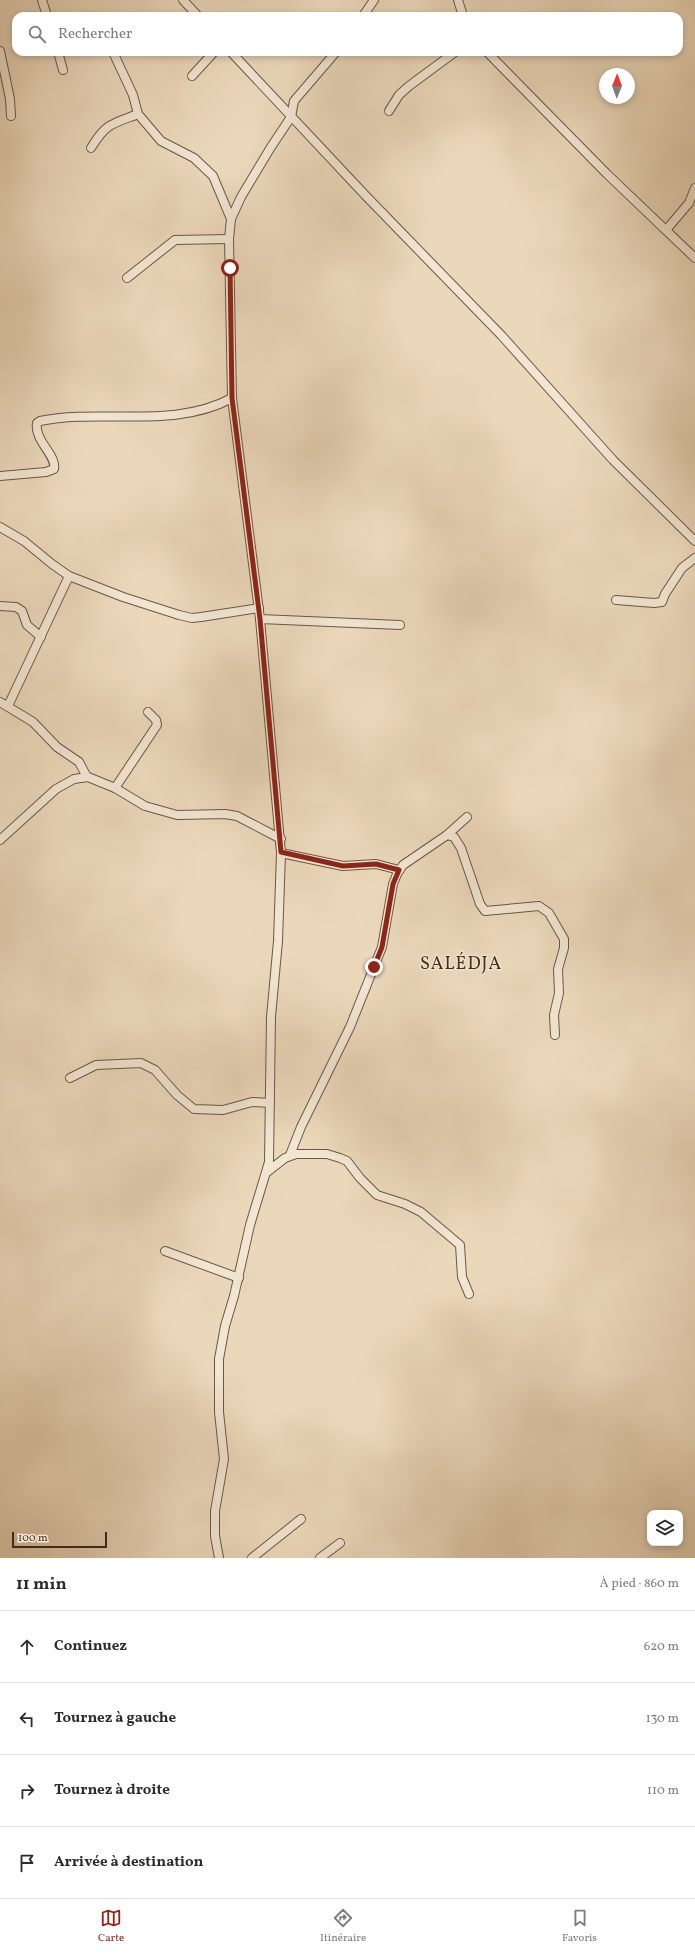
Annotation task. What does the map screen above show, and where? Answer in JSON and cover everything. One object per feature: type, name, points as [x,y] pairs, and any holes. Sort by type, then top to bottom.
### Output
[{"type":"street","points":[[42,0],[46,12]]},
{"type":"street","points":[[183,0],[194,12]]},
{"type":"street","points":[[366,12],[374,0]]},
{"type":"street","points":[[458,0],[462,12]]},
{"type":"street","points":[[0,51],[10,99],[10,116]]},
{"type":"street","points":[[59,56],[63,70]]},
{"type":"street","points":[[115,56],[133,95],[138,114],[161,141],[194,158],[209,172],[218,185],[231,219]]},
{"type":"street","points":[[192,76],[210,56]]},
{"type":"street","points":[[235,56],[291,117],[502,336],[623,470],[695,541]]},
{"type":"street","points":[[219,1558],[215,1536],[215,1511],[224,1459],[219,1412],[219,1359],[223,1333],[239,1278],[250,1225],[267,1172],[270,1149],[271,1017],[278,941],[281,852],[260,619],[249,519],[238,457],[232,398],[229,239],[231,219],[256,172],[291,117],[294,101],[333,56]]},
{"type":"street","points":[[389,111],[399,95],[450,56]]},
{"type":"street","points":[[491,56],[607,174],[695,258]]},
{"type":"street","points":[[91,148],[102,131],[114,123],[138,114]]},
{"type":"street","points":[[666,230],[689,203],[695,188]]},
{"type":"street","points":[[127,278],[175,240],[229,239]]},
{"type":"street","points":[[0,476],[46,472],[54,469],[53,462],[37,433],[37,423],[40,421],[68,418],[182,415],[212,407],[232,398]]},
{"type":"street","points":[[0,527],[24,541],[69,576],[123,597],[187,617],[215,616],[258,608]]},
{"type":"street","points":[[616,600],[662,602],[665,594],[682,568],[695,558]]},
{"type":"street","points":[[69,576],[41,637],[4,704],[33,722],[57,747],[79,762],[87,777]]},
{"type":"street","points":[[0,606],[16,608],[22,611],[27,625],[41,637]]},
{"type":"street","points":[[260,619],[400,625]]},
{"type":"street","points":[[115,788],[156,725],[156,720],[148,712]]},
{"type":"street","points":[[0,840],[56,788],[74,779],[87,777],[92,777],[115,788],[145,806],[177,815],[225,814],[237,816],[281,839]]},
{"type":"street","points":[[290,1155],[294,1142],[347,1034],[382,947],[393,884],[399,870],[417,855],[447,835],[467,817]]},
{"type":"street","points":[[447,835],[454,837],[461,848],[480,904],[485,911],[494,912],[540,906],[545,909],[555,922],[564,939],[564,948],[558,969],[559,993],[554,1015],[555,1035]]},
{"type":"street","points":[[281,852],[343,866],[376,864],[399,870]]},
{"type":"street","points":[[70,1078],[96,1065],[141,1063],[155,1070],[177,1095],[194,1109],[223,1110],[252,1102],[270,1103]]},
{"type":"street","points":[[267,1172],[290,1155],[327,1154],[347,1161],[360,1178],[377,1195],[405,1204],[434,1223],[461,1247],[461,1270],[468,1294]]},
{"type":"street","points":[[165,1251],[239,1278]]},
{"type":"street","points":[[252,1558],[301,1519]]},
{"type":"street","points":[[320,1558],[340,1543]]},
{"type":"district","name":"SALÉDJA","points":[[461,964]]},
{"type":"route","points":[[230,268],[232,398],[238,457],[249,519],[260,619],[280,822],[281,852],[343,866],[376,864],[399,870],[393,884],[382,947],[374,967]]}]
